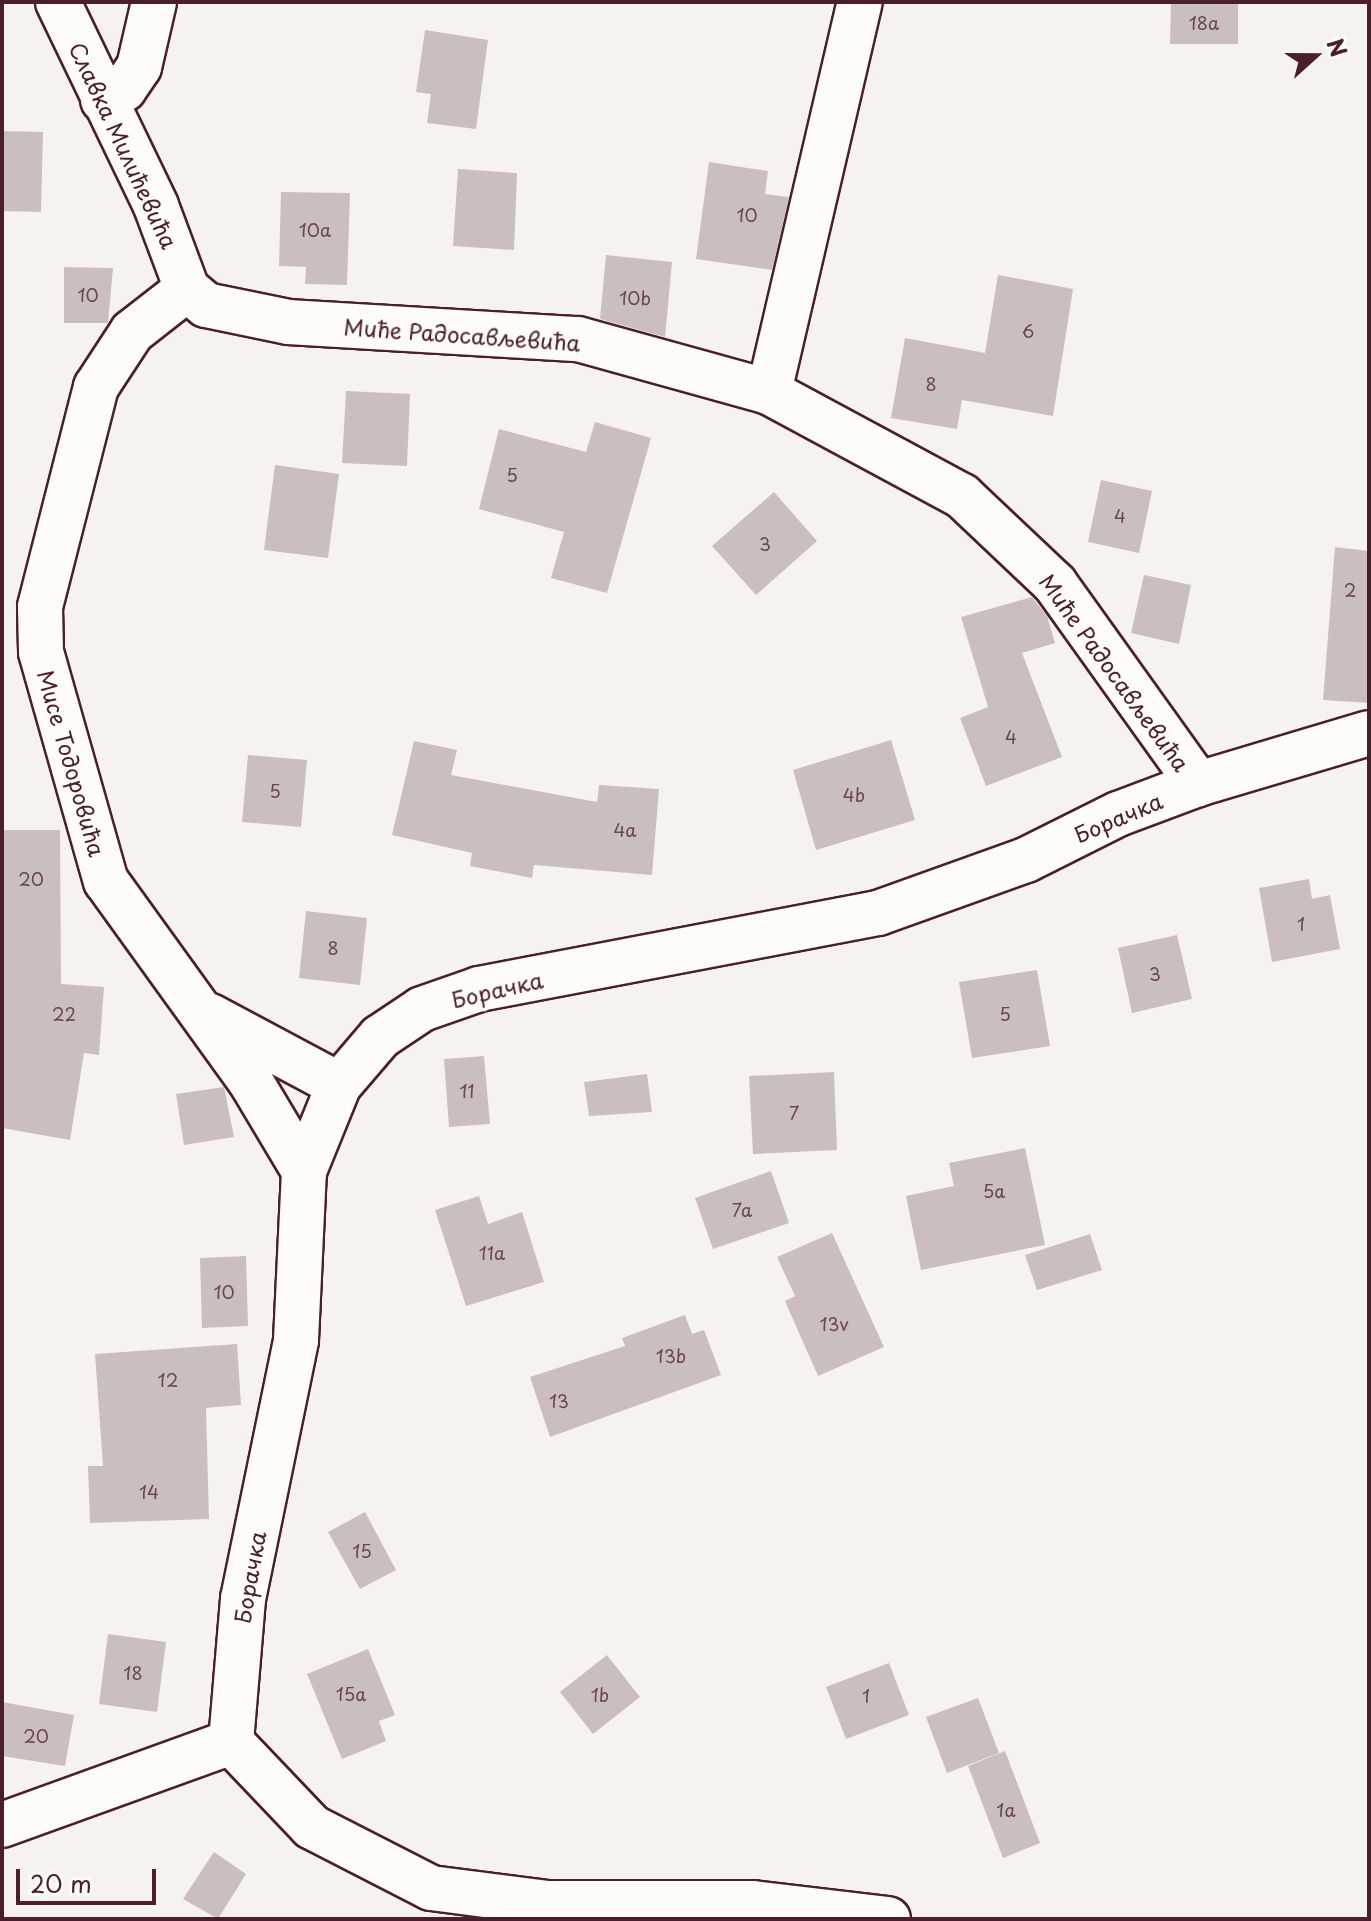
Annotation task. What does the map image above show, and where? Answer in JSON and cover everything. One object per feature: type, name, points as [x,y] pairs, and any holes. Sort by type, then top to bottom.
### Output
[{"type":"street","name":"Славка Милићевића","points":[[58,2],[156,206],[187,289]]},
{"type":"street","points":[[103,100],[124,89],[139,67],[154,2]]},
{"type":"street","points":[[769,392],[860,2]]},
{"type":"street","name":"Миће Радосављевића","points":[[187,289],[222,312],[289,322],[578,339],[769,392],[962,496],[1055,584],[1198,784]]},
{"type":"street","name":"Мисе Тодоровића","points":[[187,289],[132,332],[96,387],[40,607],[41,652],[57,722],[106,881],[251,1082],[304,1171]]},
{"type":"street","name":"Борачка","points":[[231,1742],[243,1599],[296,1340],[304,1171],[339,1085],[380,1037],[422,1009],[479,989],[878,913],[1026,860],[1118,814],[1198,784],[1369,733]]},
{"type":"street","points":[[199,1010],[339,1085]]},
{"type":"street","points":[[2,1825],[231,1742],[312,1827],[431,1888],[541,1911],[753,1903],[888,1919]]},
{"type":"building","points":[[1171,2],[1238,2],[1238,44],[1170,44]]},
{"type":"building","points":[[425,30],[488,40],[476,129],[427,123],[431,94],[416,92]]},
{"type":"building","points":[[2,131],[43,132],[41,212],[2,211]]},
{"type":"building","points":[[709,162],[768,171],[765,194],[789,197],[772,270],[696,259]]},
{"type":"building","points":[[458,169],[517,173],[514,250],[453,246]]},
{"type":"building","points":[[281,192],[350,193],[347,285],[305,284],[306,267],[279,266]]},
{"type":"building","points":[[606,255],[672,262],[665,337],[600,319]]},
{"type":"building","points":[[64,267],[113,268],[108,323],[64,323]]},
{"type":"building","points":[[998,275],[1073,289],[1053,416],[962,400],[957,429],[891,418],[905,338],[985,353]]},
{"type":"building","points":[[346,391],[410,394],[407,466],[342,463]]},
{"type":"building","points":[[595,422],[651,438],[607,593],[551,578],[564,532],[479,509],[499,429],[586,452]]},
{"type":"building","points":[[275,465],[339,474],[328,558],[264,550]]},
{"type":"building","points":[[1101,480],[1152,491],[1139,553],[1088,542]]},
{"type":"building","points":[[774,492],[817,541],[756,595],[712,546]]},
{"type":"building","points":[[1335,547],[1369,551],[1369,703],[1323,700]]},
{"type":"building","points":[[1144,575],[1191,585],[1179,644],[1131,633]]},
{"type":"building","points":[[1032,597],[1047,616],[1055,643],[1022,653],[1062,757],[986,786],[960,718],[988,707],[961,617]]},
{"type":"building","points":[[891,740],[915,820],[816,850],[793,770]]},
{"type":"building","points":[[414,741],[457,750],[451,775],[597,802],[599,785],[659,789],[652,875],[534,865],[532,878],[470,866],[472,853],[392,835]]},
{"type":"building","points":[[248,755],[307,760],[301,827],[242,822]]},
{"type":"building","points":[[2,830],[60,830],[61,984],[104,987],[99,1055],[84,1053],[70,1140],[2,1128]]},
{"type":"building","points":[[1309,879],[1312,899],[1330,895],[1340,949],[1272,962],[1259,888]]},
{"type":"building","points":[[306,911],[367,918],[360,985],[299,978]]},
{"type":"building","points":[[1177,935],[1192,999],[1132,1013],[1118,948]]},
{"type":"building","points":[[1037,970],[1050,1046],[972,1058],[959,982]]},
{"type":"building","points":[[484,1056],[490,1124],[449,1127],[444,1059]]},
{"type":"building","points":[[834,1072],[837,1150],[753,1154],[749,1076]]},
{"type":"building","points":[[647,1074],[652,1112],[589,1116],[584,1082]]},
{"type":"building","points":[[224,1087],[234,1137],[184,1145],[176,1094]]},
{"type":"building","points":[[1025,1148],[1045,1245],[921,1270],[906,1196],[954,1186],[949,1163]]},
{"type":"building","points":[[771,1171],[789,1223],[713,1249],[695,1198]]},
{"type":"building","points":[[479,1196],[488,1224],[522,1212],[544,1282],[466,1306],[435,1210]]},
{"type":"building","points":[[832,1233],[884,1347],[818,1376],[785,1301],[795,1296],[777,1257]]},
{"type":"building","points":[[1090,1234],[1102,1270],[1037,1290],[1025,1255]]},
{"type":"building","points":[[246,1256],[248,1326],[202,1328],[200,1258]]},
{"type":"building","points":[[685,1315],[692,1334],[704,1330],[721,1375],[550,1437],[530,1377],[625,1346],[622,1338]]},
{"type":"building","points":[[237,1344],[241,1405],[206,1408],[209,1519],[90,1523],[88,1466],[103,1466],[95,1354]]},
{"type":"building","points":[[365,1512],[396,1570],[360,1589],[328,1532]]},
{"type":"building","points":[[108,1634],[166,1642],[157,1712],[99,1704]]},
{"type":"building","points":[[368,1649],[395,1715],[379,1721],[386,1741],[342,1759],[307,1674]]},
{"type":"building","points":[[607,1655],[640,1697],[593,1734],[560,1692]]},
{"type":"building","points":[[889,1663],[909,1715],[846,1739],[826,1687]]},
{"type":"building","points":[[978,1698],[999,1753],[947,1773],[926,1717]]},
{"type":"building","points":[[2,1702],[74,1715],[65,1766],[2,1756]]},
{"type":"building","points":[[1005,1751],[1040,1843],[1003,1858],[968,1766]]},
{"type":"building","points":[[214,1852],[246,1874],[218,1919],[183,1899]]}]
